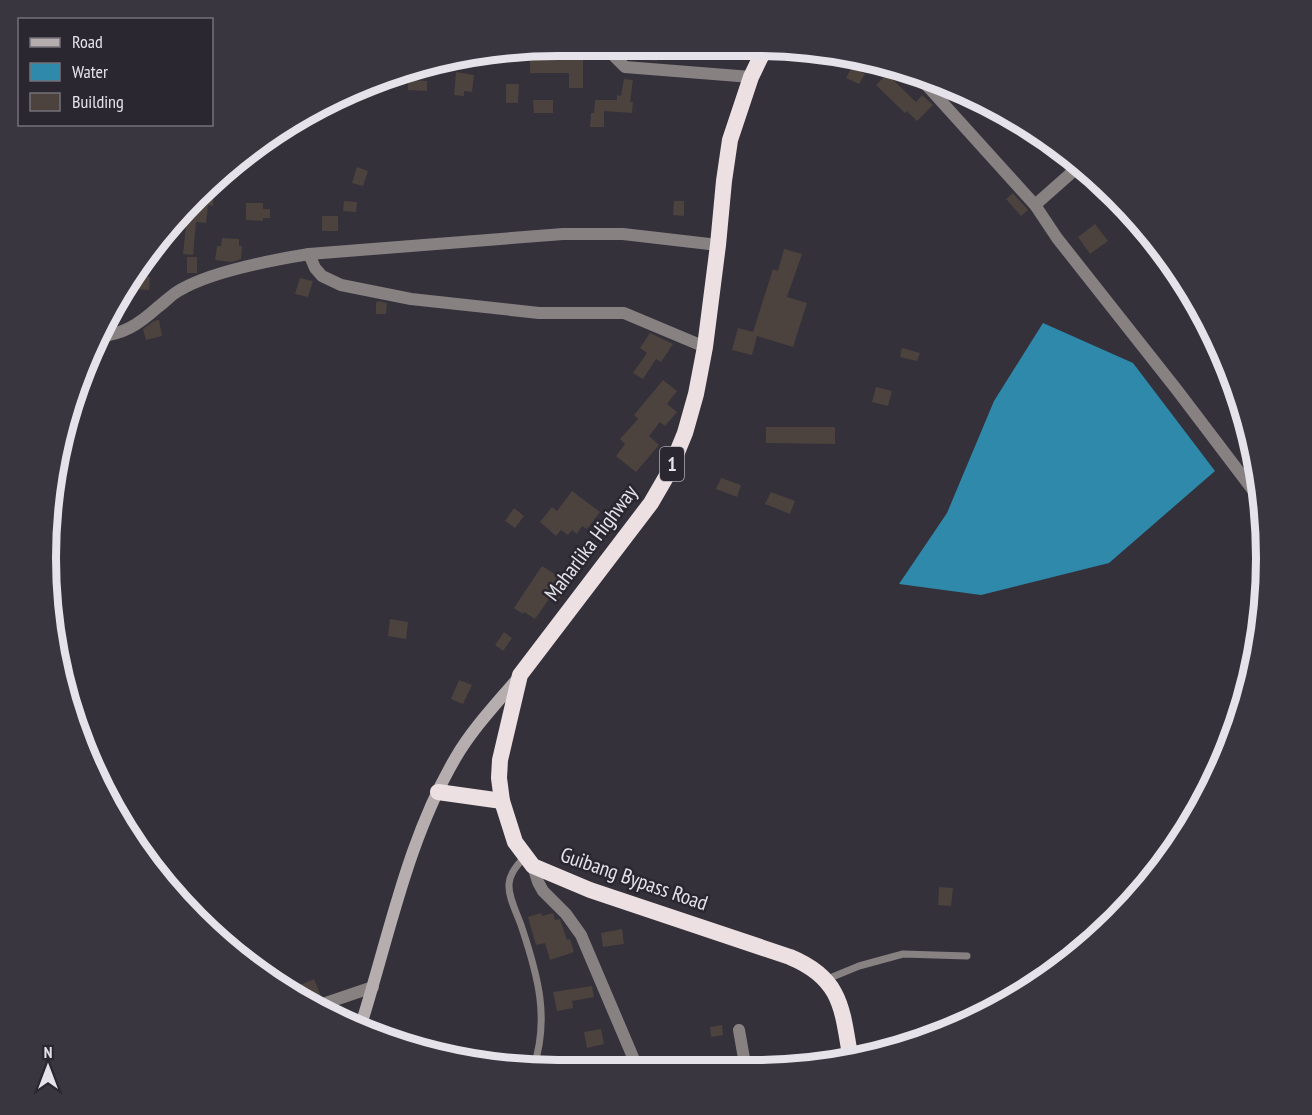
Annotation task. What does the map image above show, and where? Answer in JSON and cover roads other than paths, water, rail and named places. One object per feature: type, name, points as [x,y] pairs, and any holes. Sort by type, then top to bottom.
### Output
[{"type":"highway","name":"Maharlika Highway","points":[[520,675],[651,503],[669,472],[685,433],[696,394],[705,347],[730,140],[751,77],[761,56]]},
{"type":"highway","points":[[520,675],[500,760],[499,778],[502,801],[514,842],[529,861]]},
{"type":"highway","points":[[438,792],[502,801]]},
{"type":"highway","name":"Guibang Bypass Road","points":[[529,861],[590,890],[790,957],[810,966],[837,996],[842,1010],[848,1051]]},
{"type":"main road","name":"Maharlika Highway","points":[[363,1020],[398,896],[438,792],[457,756],[520,675]]},
{"type":"street","points":[[615,56],[625,67],[751,77]]},
{"type":"street","points":[[931,88],[1035,205],[1057,238],[1251,488]]},
{"type":"street","points":[[1035,205],[1073,170]]},
{"type":"street","points":[[106,337],[118,335],[148,316],[178,291],[203,279],[282,258],[563,234],[623,234],[718,245]]},
{"type":"street","points":[[309,254],[315,268],[322,276],[341,285],[411,299],[516,311],[624,313],[705,347]]},
{"type":"street","points":[[529,861],[543,891],[566,914],[581,935],[634,1060]]},
{"type":"street","points":[[326,1003],[373,987]]},
{"type":"street","points":[[739,1030],[744,1060]]},
{"type":"lane","points":[[529,861],[514,869],[509,890],[529,949],[542,998],[539,1044],[535,1059]]},
{"type":"lane","points":[[825,980],[859,966],[903,954],[968,956]]},
{"type":"water","points":[[1043,323],[1133,363],[1215,471],[1109,563],[981,595],[899,584],[947,513],[994,401]]}]
